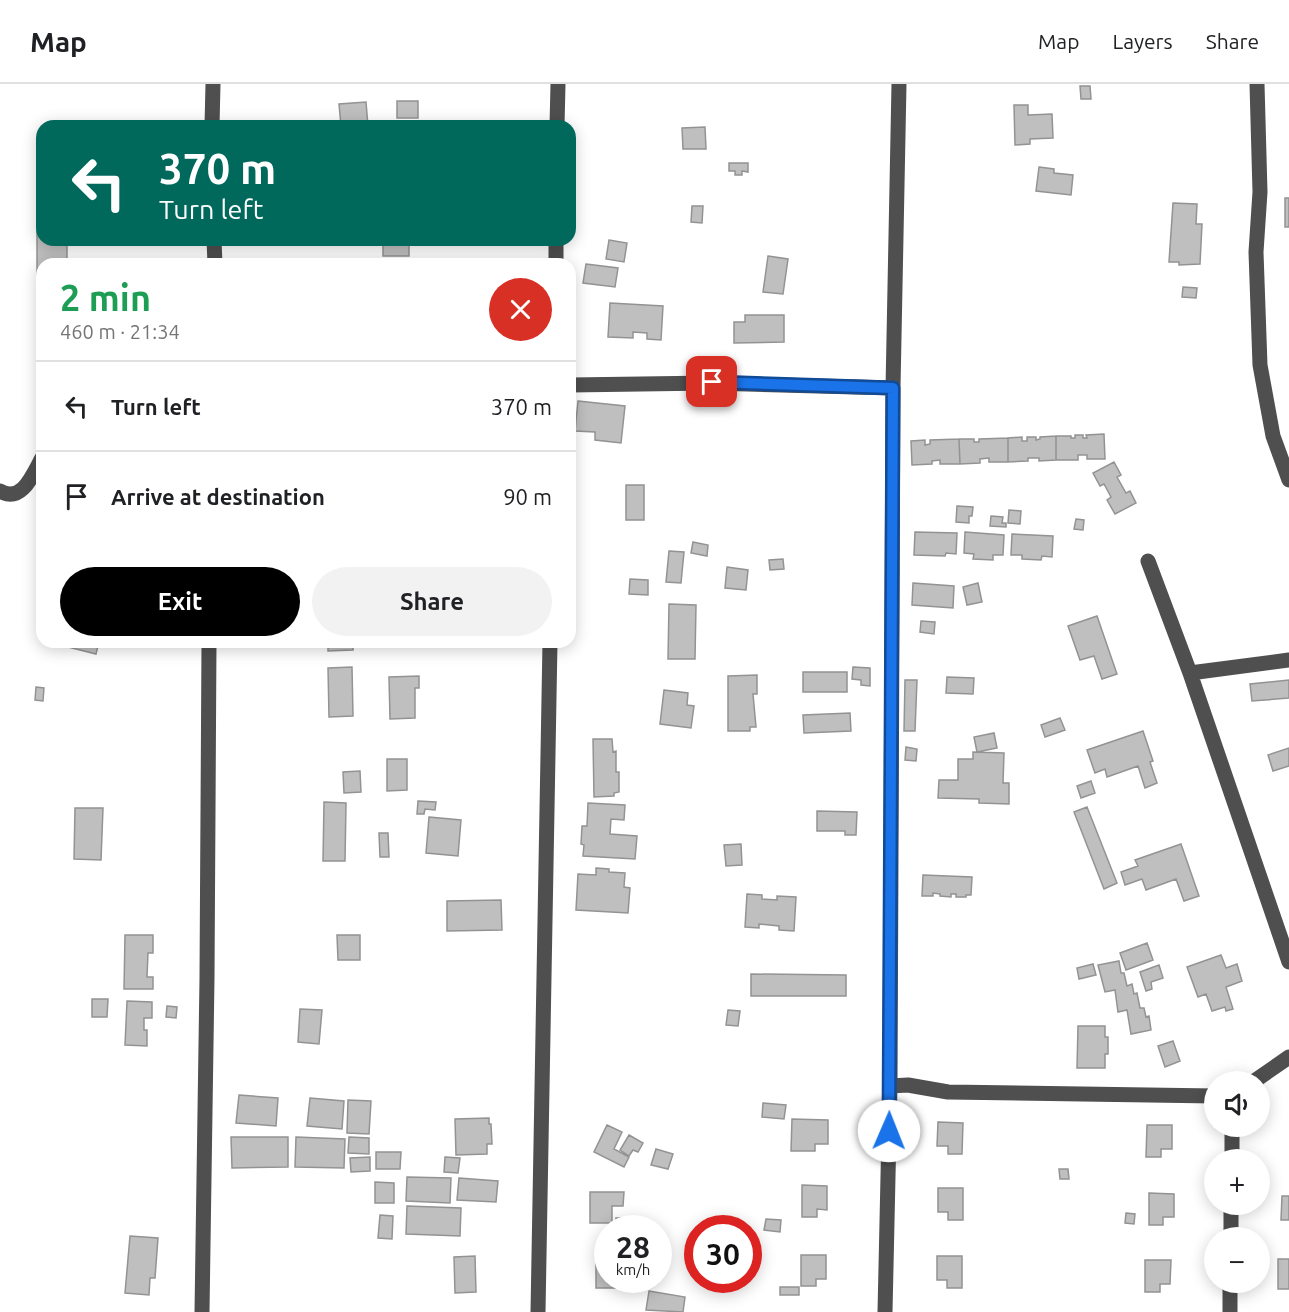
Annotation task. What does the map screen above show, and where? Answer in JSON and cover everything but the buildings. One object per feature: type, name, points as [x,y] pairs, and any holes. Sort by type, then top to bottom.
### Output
[{"type":"street","points":[[212,120],[213,84]]},
{"type":"street","points":[[557,120],[558,84]]},
{"type":"street","points":[[885,1312],[890,1086],[893,388],[899,84]]},
{"type":"street","points":[[1257,84],[1260,192],[1256,252],[1260,365],[1274,436],[1289,480]]},
{"type":"street","points":[[576,385],[712,382],[893,388]]},
{"type":"street","points":[[0,491],[7,495],[16,494],[26,487],[36,469]]},
{"type":"street","points":[[1148,561],[1190,673],[1289,962]]},
{"type":"street","points":[[202,1312],[209,648]]},
{"type":"street","points":[[538,1312],[550,648]]},
{"type":"street","points":[[1190,673],[1289,660]]},
{"type":"street","points":[[1268,1071],[1289,1056]]},
{"type":"street","points":[[890,1086],[908,1085],[948,1092],[1204,1096]]},
{"type":"street","points":[[1230,1293],[1230,1312]]},
{"type":"route","points":[[712,382],[893,388],[889,1131]]}]
